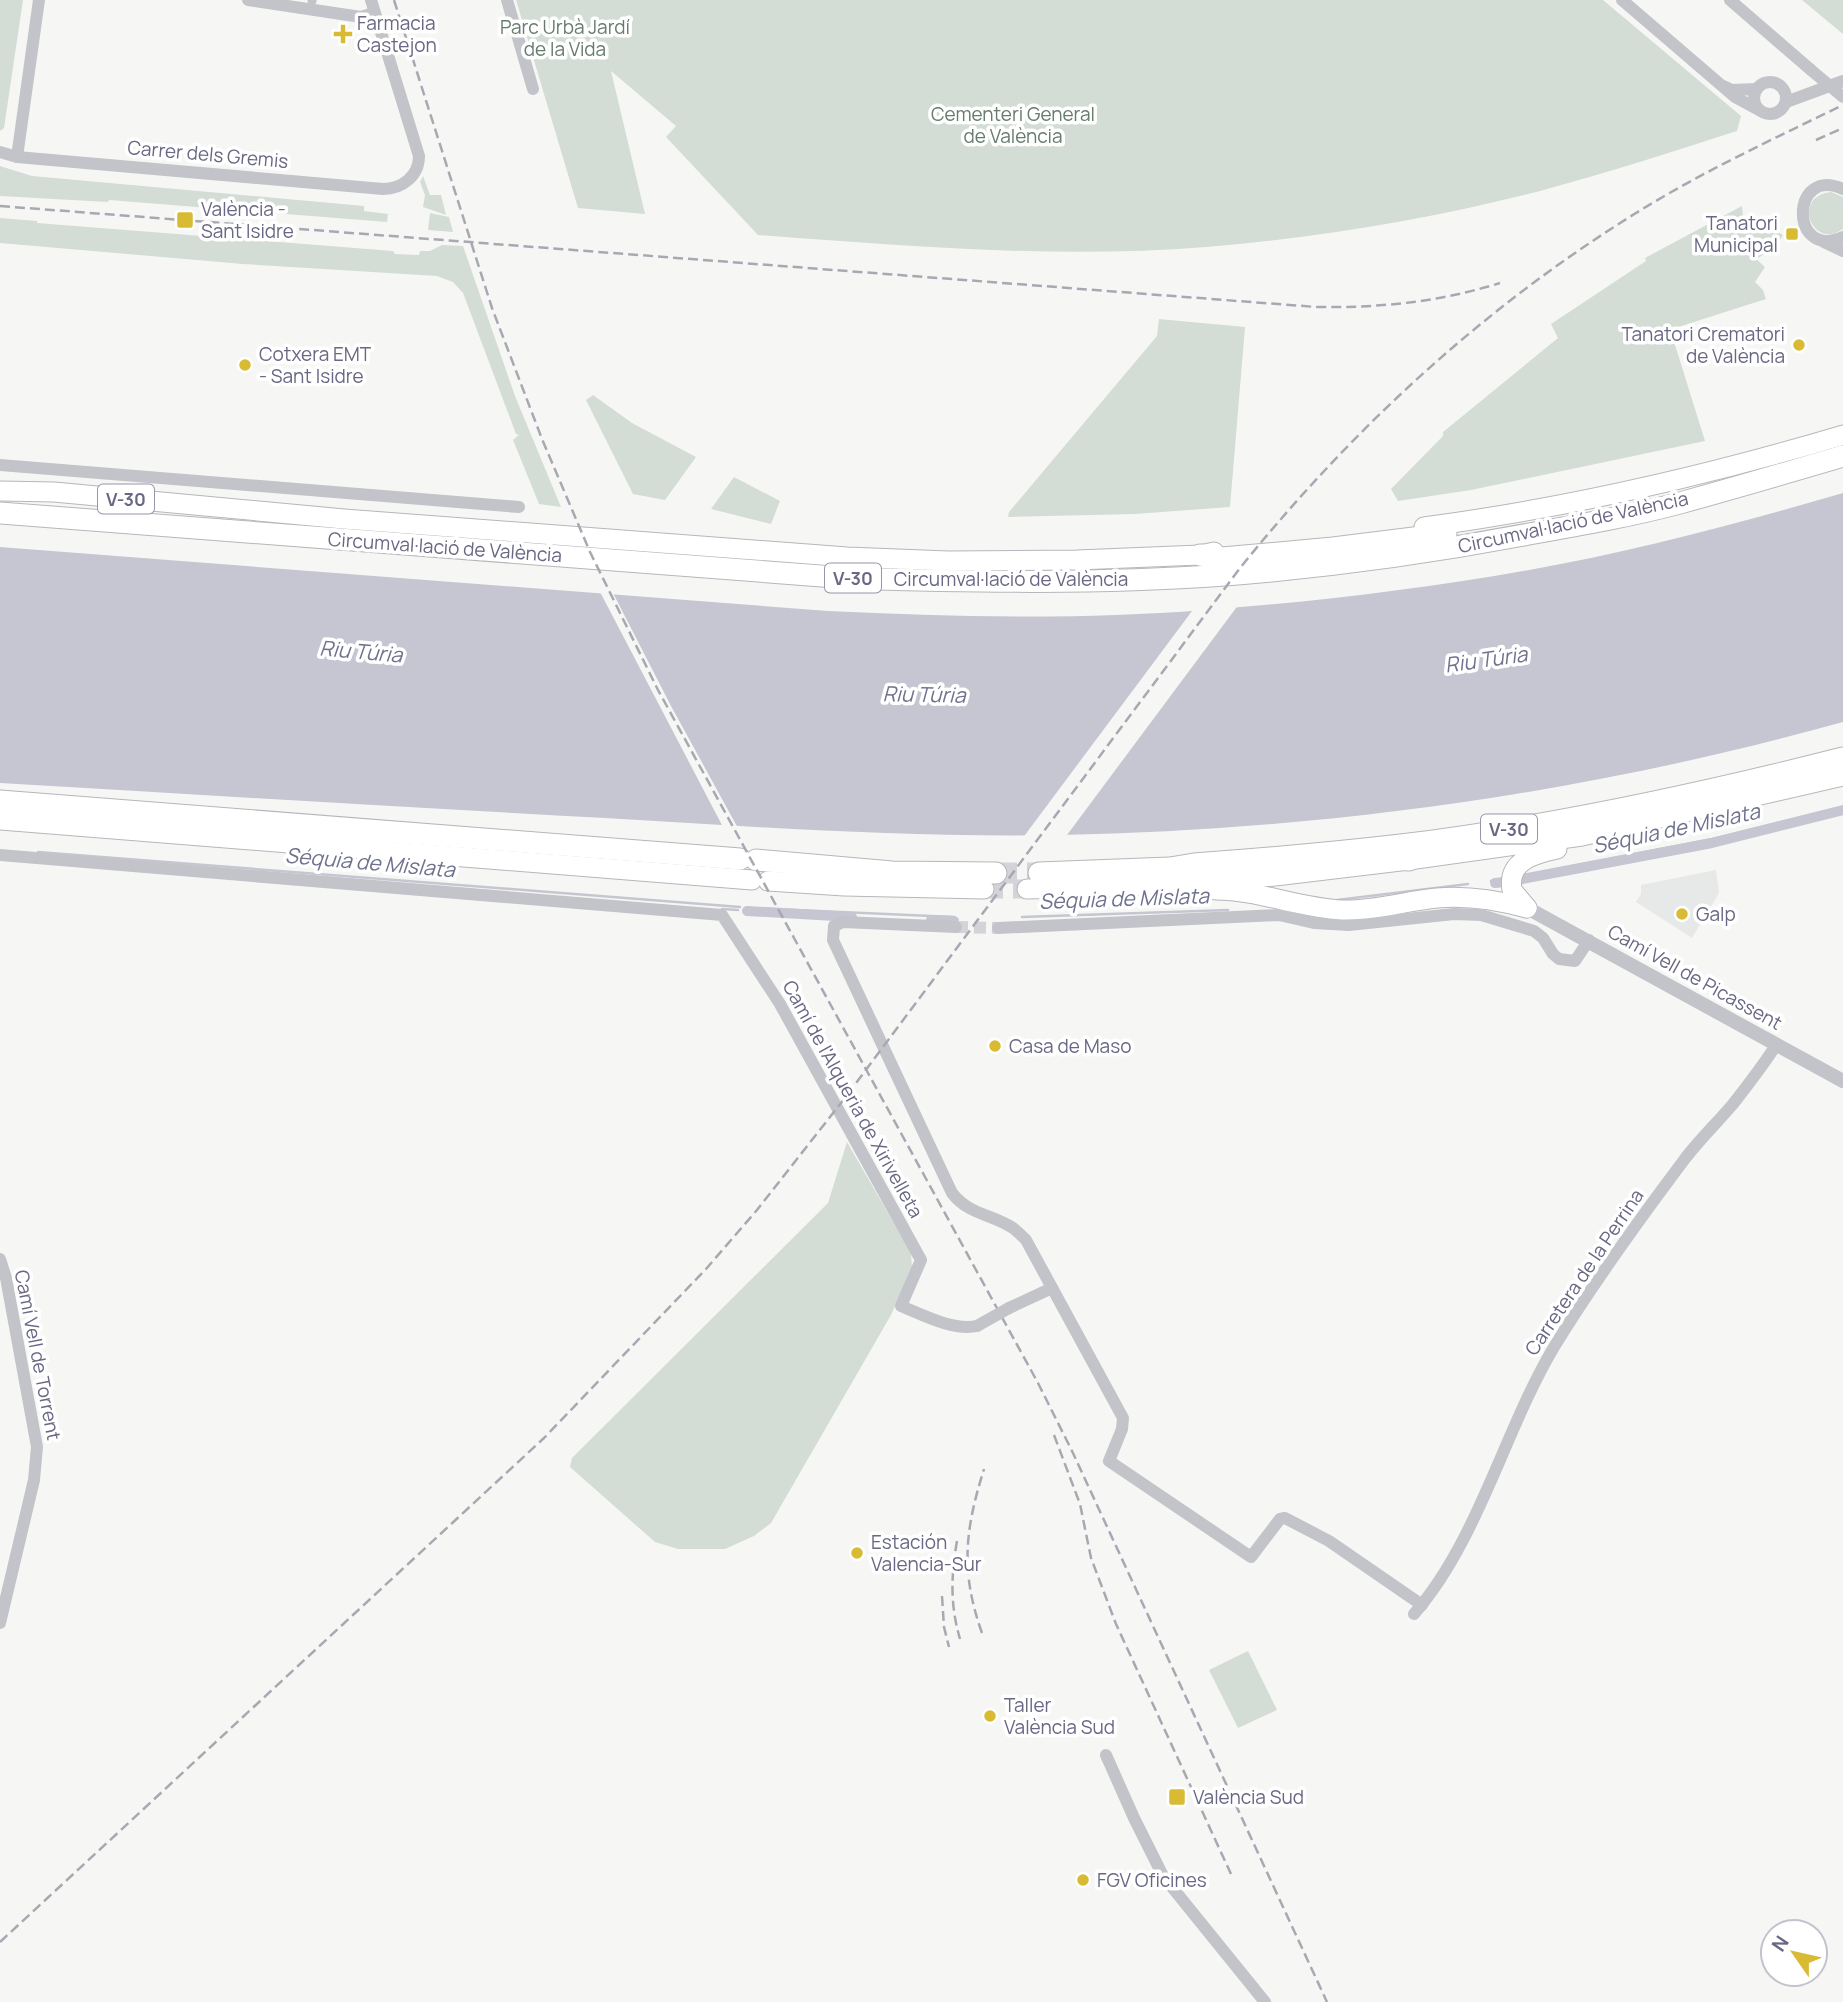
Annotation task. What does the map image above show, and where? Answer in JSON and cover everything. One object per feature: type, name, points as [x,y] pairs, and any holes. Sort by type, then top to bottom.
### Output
[{"type":"highway","name":"Circumval·lació de València","points":[[0,491],[54,492],[344,519],[848,556],[948,561],[1077,560],[1200,555],[1221,550],[1331,540],[1455,523],[1581,501],[1757,461],[1843,436]]},
{"type":"highway","name":"Circumval·lació de València","points":[[0,513],[848,578],[956,582],[1068,581],[1224,575],[1335,564],[1463,546],[1586,524],[1681,502],[1843,456]]},
{"type":"highway","points":[[0,479],[30,483],[54,492]]},
{"type":"highway","points":[[1200,555],[1222,558],[1512,528],[1681,495],[1701,495]]},
{"type":"highway","name":"V-30","points":[[1033,881],[1171,877],[1507,830],[1657,802],[1843,758]]},
{"type":"highway","name":"V-30","points":[[1409,860],[1581,836],[1843,776]]},
{"type":"highway","points":[[0,801],[754,870]]},
{"type":"highway","points":[[0,820],[754,870],[892,872],[990,881]]},
{"type":"highway","points":[[0,830],[12,830],[34,823]]},
{"type":"highway","points":[[1527,908],[1512,890],[1512,874],[1517,865],[1524,859],[1561,848],[1581,836]]},
{"type":"highway","points":[[1171,877],[1194,872],[1388,858],[1409,860]]},
{"type":"highway","points":[[1171,877],[1195,889],[1227,890],[1325,909],[1346,910],[1460,897],[1493,900],[1527,908]]},
{"type":"street","points":[[17,157],[39,0]]},
{"type":"street","points":[[248,0],[361,18],[372,6]]},
{"type":"street","points":[[507,0],[533,89]]},
{"type":"street","points":[[1622,0],[1717,83],[1763,113],[1774,114],[1780,111],[1786,102],[1843,81]]},
{"type":"street","points":[[1730,0],[1843,97]]},
{"type":"street","name":"Carrer dels Gremis","points":[[0,152],[17,157],[383,189],[398,186],[410,178],[418,167],[419,156],[372,6]]},
{"type":"street","points":[[1717,83],[1732,90],[1757,89],[1770,82],[1798,92],[1818,92]]},
{"type":"street","points":[[1783,88],[1786,102]]},
{"type":"street","points":[[1757,89],[1754,97],[1759,110]]},
{"type":"street","points":[[1843,189],[1825,186],[1811,192],[1805,199],[1801,215],[1803,223],[1813,236],[1843,251]]},
{"type":"street","points":[[1820,240],[1843,237]]},
{"type":"street","points":[[0,466],[519,507]]},
{"type":"street","name":"Camí de l'Alqueria de Xirivelleta","points":[[0,855],[722,915],[780,1004],[921,1260],[901,1306],[966,1328],[976,1326],[1052,1288]]},
{"type":"street","name":"Camí Vell de Picassent","points":[[1527,908],[1590,940],[1843,1081]]},
{"type":"street","points":[[998,928],[1279,915],[1314,923],[1349,925],[1468,915],[1491,917],[1534,931],[1543,938],[1553,954],[1569,962],[1575,961],[1590,940]]},
{"type":"street","points":[[956,927],[843,922],[834,926],[833,940],[952,1193],[960,1203],[974,1212],[1012,1227],[1026,1240],[1052,1288]]},
{"type":"street","name":"Carretera de la Perrina","points":[[1052,1288],[1123,1418],[1122,1429],[1109,1461],[1251,1557],[1280,1519],[1285,1518],[1329,1541],[1418,1609],[1441,1578],[1479,1507],[1538,1375],[1570,1322],[1684,1160],[1732,1106],[1777,1044]]},
{"type":"street","name":"Camí Vell de Torrent","points":[[0,1259],[6,1278],[37,1447],[34,1480],[0,1623]]},
{"type":"street","points":[[1106,1755],[1163,1876],[1265,2002]]},
{"type":"shaded area","name":"Galp","points":[[1716,870],[1719,893],[1692,938],[1636,902],[1641,894],[1641,885]]},
{"type":"green space","points":[[0,0],[23,0],[4,128],[0,131]]},
{"type":"green space","name":"Cementeri General de València","points":[[516,0],[1603,0],[1741,116],[1737,131],[1614,170],[1499,201],[1332,233],[1206,247],[1094,252],[982,250],[758,235],[666,137],[676,126],[611,71],[645,214],[578,208]]},
{"type":"green space","points":[[1802,0],[1843,0],[1843,34]]},
{"type":"green space","points":[[0,166],[32,176],[364,206],[364,211],[388,214],[387,222],[109,200],[0,196]]},
{"type":"green space","points":[[423,176],[430,195],[441,195],[446,215],[423,207],[425,195],[420,182]]},
{"type":"green space","points":[[1831,192],[1843,197],[1843,229],[1832,234],[1822,233],[1815,228],[1809,211],[1819,196]]},
{"type":"green space","points":[[1742,206],[1744,228],[1766,226],[1783,235],[1775,248],[1756,259],[1765,267],[1755,282],[1763,290],[1766,299],[1672,329],[1671,332],[1705,441],[1471,490],[1398,501],[1391,489],[1443,436],[1443,432],[1558,338],[1551,324],[1646,261],[1645,258]]},
{"type":"green space","points":[[430,213],[449,217],[453,232],[428,230]]},
{"type":"green space","points":[[0,218],[393,251],[395,254],[419,255],[420,251],[430,251],[442,245],[463,246],[515,396],[561,507],[539,504],[513,440],[519,435],[516,434],[463,293],[453,282],[437,276],[243,264],[0,243]]},
{"type":"green space","points":[[1159,319],[1245,327],[1230,507],[1135,514],[1008,517],[1009,512],[1157,336]]},
{"type":"green space","points":[[593,395],[632,423],[696,457],[665,500],[633,494],[586,400]]},
{"type":"green space","points":[[734,477],[780,501],[771,524],[711,509]]},
{"type":"green space","points":[[847,1142],[911,1253],[912,1267],[891,1315],[771,1523],[754,1536],[725,1549],[678,1549],[655,1542],[570,1467],[572,1458],[828,1203]]},
{"type":"green space","points":[[1248,1651],[1277,1710],[1238,1728],[1209,1670]]},
{"type":"water","name":"Riu Túria","points":[[1843,493],[1843,722],[1651,769],[1553,788],[1357,816],[1258,825],[1160,832],[1004,836],[776,828],[0,783],[0,547],[828,611],[969,616],[1110,615],[1286,603],[1489,577],[1648,545]]},
{"type":"pier","points":[[599,590],[612,591],[739,830],[724,829]]},
{"type":"pier","points":[[1239,604],[1064,839],[1022,839],[1195,607]]},
{"type":"waterway","name":"Séquia de Mislata","points":[[1521,876],[1712,839],[1843,807]]},
{"type":"waterway","name":"Séquia de Mislata","points":[[1517,880],[1712,843],[1843,810]]},
{"type":"waterway","name":"Séquia de Mislata","points":[[38,852],[740,907]]},
{"type":"waterway","name":"Séquia de Mislata","points":[[1491,881],[1505,878]]},
{"type":"waterway","name":"Séquia de Mislata","points":[[1495,883],[1504,882]]},
{"type":"waterway","name":"Séquia de Mislata","points":[[1337,900],[1468,884]]},
{"type":"waterway","name":"Séquia de Mislata","points":[[748,908],[954,917]]},
{"type":"waterway","name":"Séquia de Mislata","points":[[722,909],[738,910]]},
{"type":"waterway","name":"Séquia de Mislata","points":[[1022,917],[1228,910]]},
{"type":"waterway","name":"Séquia de Mislata","points":[[747,911],[852,917]]},
{"type":"waterway","name":"Séquia de Mislata","points":[[931,920],[954,921]]},
{"type":"tunnel","points":[[996,873],[1039,873]]},
{"type":"tunnel","points":[[984,889],[1027,889]]},
{"type":"tunnel","points":[[956,927],[998,928]]},
{"type":"railway","points":[[394,0],[492,308],[542,439],[590,552],[658,690],[1038,1383],[1327,2002]]},
{"type":"railway","points":[[0,1942],[544,1438],[706,1269],[757,1210],[848,1094],[1240,568],[1283,516],[1375,419],[1473,330],[1580,250],[1686,184],[1843,105]]},
{"type":"railway","points":[[1816,140],[1843,128]]},
{"type":"railway","points":[[0,206],[1316,307],[1409,303],[1500,283]]},
{"type":"railway","points":[[1054,1435],[1080,1504],[1091,1558],[1116,1624],[1231,1874]]},
{"type":"railway","points":[[982,1633],[970,1590],[968,1551],[969,1531],[984,1469]]},
{"type":"railway","points":[[957,1541],[952,1590],[960,1639]]},
{"type":"railway","points":[[942,1596],[944,1627],[949,1647]]},
{"type":"place","name":"Farmacia Castejon","points":[[343,34]]},
{"type":"place","name":"València - Sant Isidre","points":[[185,220]]},
{"type":"place","name":"Tanatori Municipal","points":[[1792,234]]},
{"type":"place","name":"Tanatori Crematori de València","points":[[1799,345]]},
{"type":"place","name":"Cotxera EMT - Sant Isidre","points":[[245,365]]},
{"type":"place","name":"Galp","points":[[1682,914]]},
{"type":"place","name":"Casa de Maso","points":[[995,1046]]},
{"type":"place","name":"Estación Valencia-Sur","points":[[857,1553]]},
{"type":"place","name":"Taller València Sud","points":[[990,1716]]},
{"type":"place","name":"València Sud","points":[[1177,1797]]},
{"type":"place","name":"FGV Oficines","points":[[1083,1880]]},
{"type":"park label","name":"Parc Urbà Jardí de la Vida","points":[[565,38]]}]
